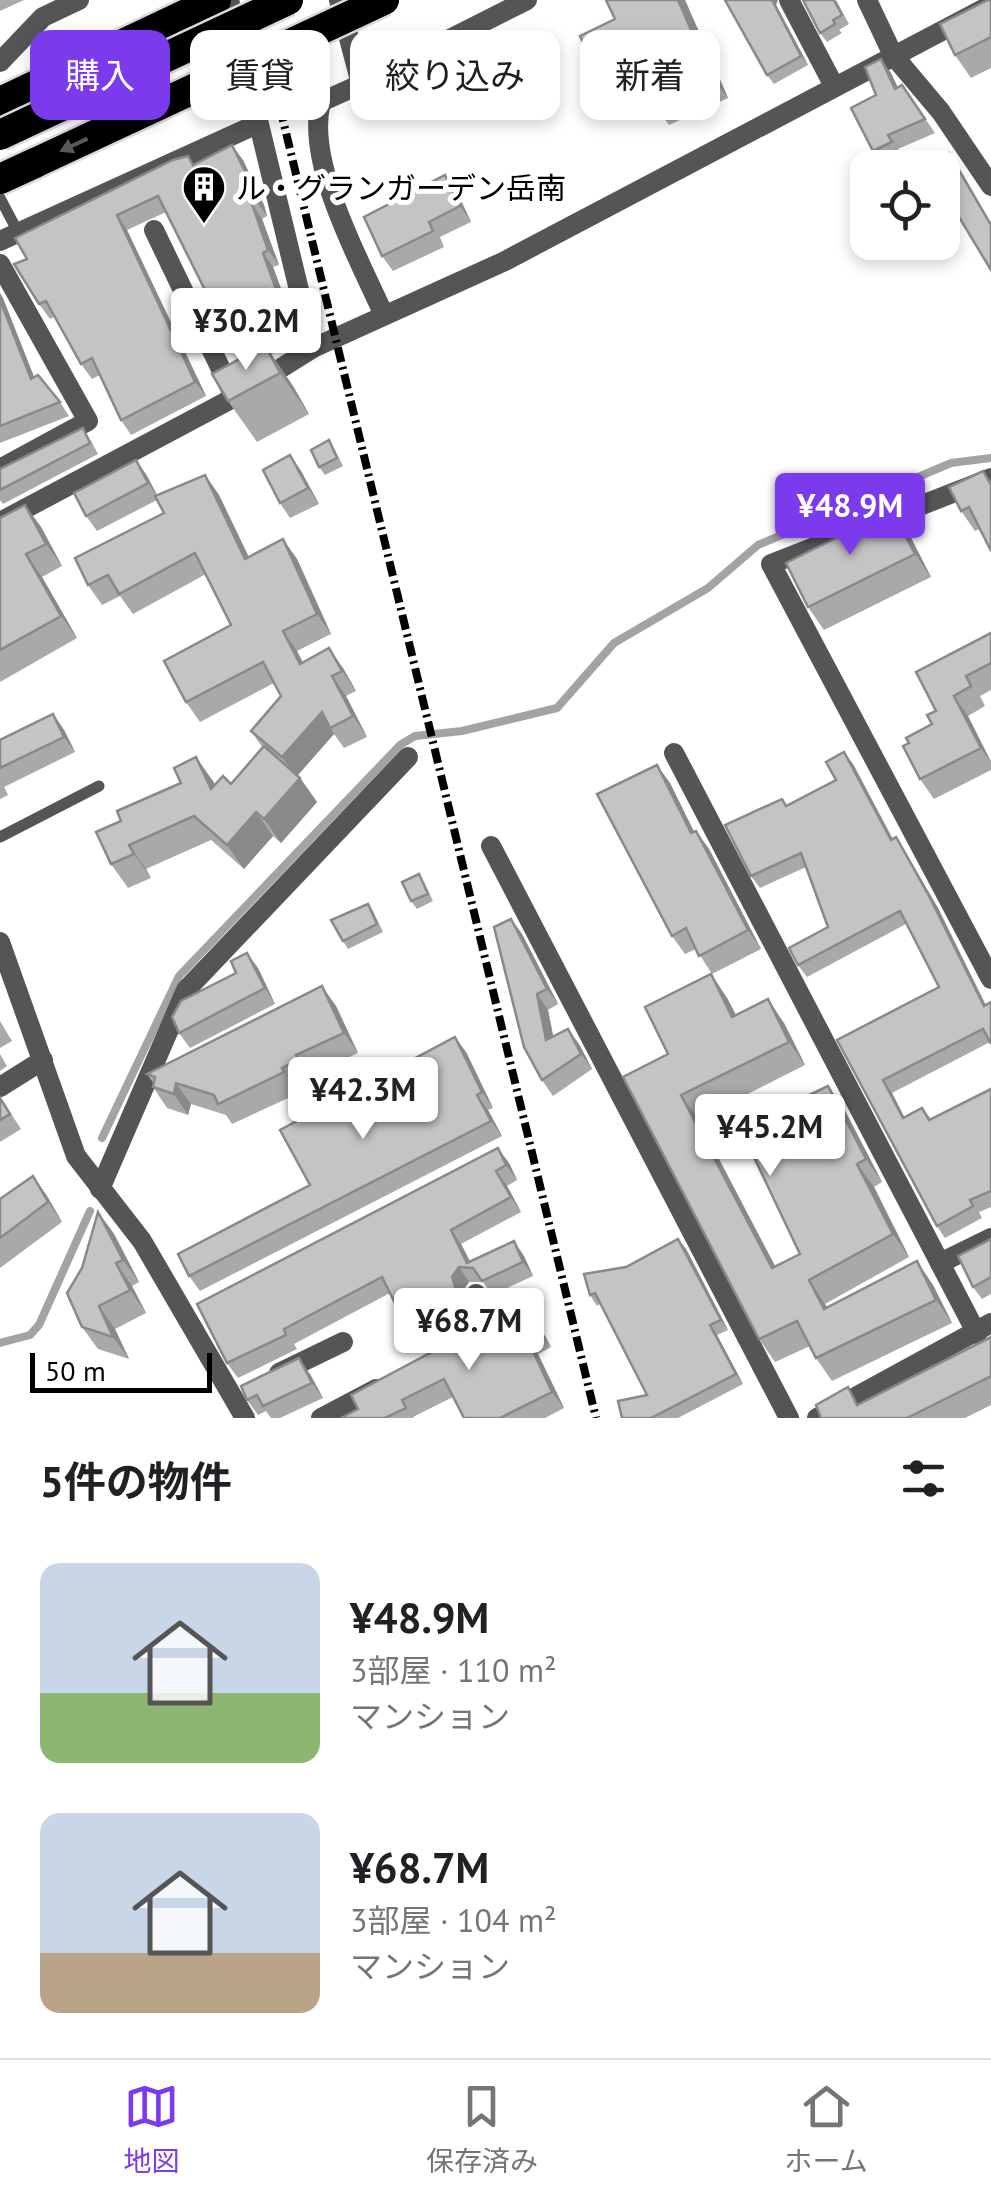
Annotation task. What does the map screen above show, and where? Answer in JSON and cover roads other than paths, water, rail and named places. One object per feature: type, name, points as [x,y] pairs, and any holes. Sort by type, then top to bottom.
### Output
[{"type":"highway","points":[[5,99],[216,0]]},
{"type":"highway","points":[[0,135],[288,0]]},
{"type":"highway","points":[[0,179],[384,0]]},
{"type":"street","points":[[0,62],[48,6],[79,0]]},
{"type":"street","points":[[228,0],[313,348]]},
{"type":"street","points":[[339,0],[350,42]]},
{"type":"street","points":[[468,30],[527,0]]},
{"type":"street","points":[[789,0],[834,86]]},
{"type":"street","points":[[868,0],[893,55],[941,112],[991,186]]},
{"type":"street","points":[[0,522],[235,398],[313,348],[503,262],[991,5]]},
{"type":"street","points":[[350,89],[321,102],[316,118],[335,202],[383,314]]},
{"type":"street","points":[[9,236],[257,124]]},
{"type":"street","points":[[154,230],[235,398]]},
{"type":"street","points":[[0,264],[88,421],[0,469]]},
{"type":"street","points":[[991,478],[771,564],[991,978]]},
{"type":"street","points":[[674,753],[940,1263],[984,1328],[817,1418]]},
{"type":"street","points":[[100,1189],[186,990],[408,757]]},
{"type":"street","points":[[491,846],[789,1418]]},
{"type":"street","points":[[0,942],[76,1156],[195,1310],[248,1388],[244,1418]]},
{"type":"street","points":[[0,1088],[43,1060]]},
{"type":"street","points":[[142,1089],[175,1072]]},
{"type":"street","points":[[940,1263],[991,1238]]},
{"type":"street","points":[[457,1346],[492,1328],[476,1294]]},
{"type":"street","points":[[248,1388],[343,1342]]},
{"type":"street","points":[[320,1418],[389,1382]]},
{"type":"lane","points":[[0,198],[9,236]]},
{"type":"lane","points":[[0,837],[100,786]]},
{"type":"waterway","points":[[102,1138],[179,976],[400,745],[415,736],[462,731],[557,708],[614,643],[708,588],[758,545],[951,463],[991,458]]},
{"type":"waterway","points":[[0,1343],[30,1335],[39,1325],[90,1211]]},
{"type":"railway","points":[[254,0],[596,1418]]},
{"type":"place","name":"ル・グランガーデン岳南","points":[[204,225]]}]
